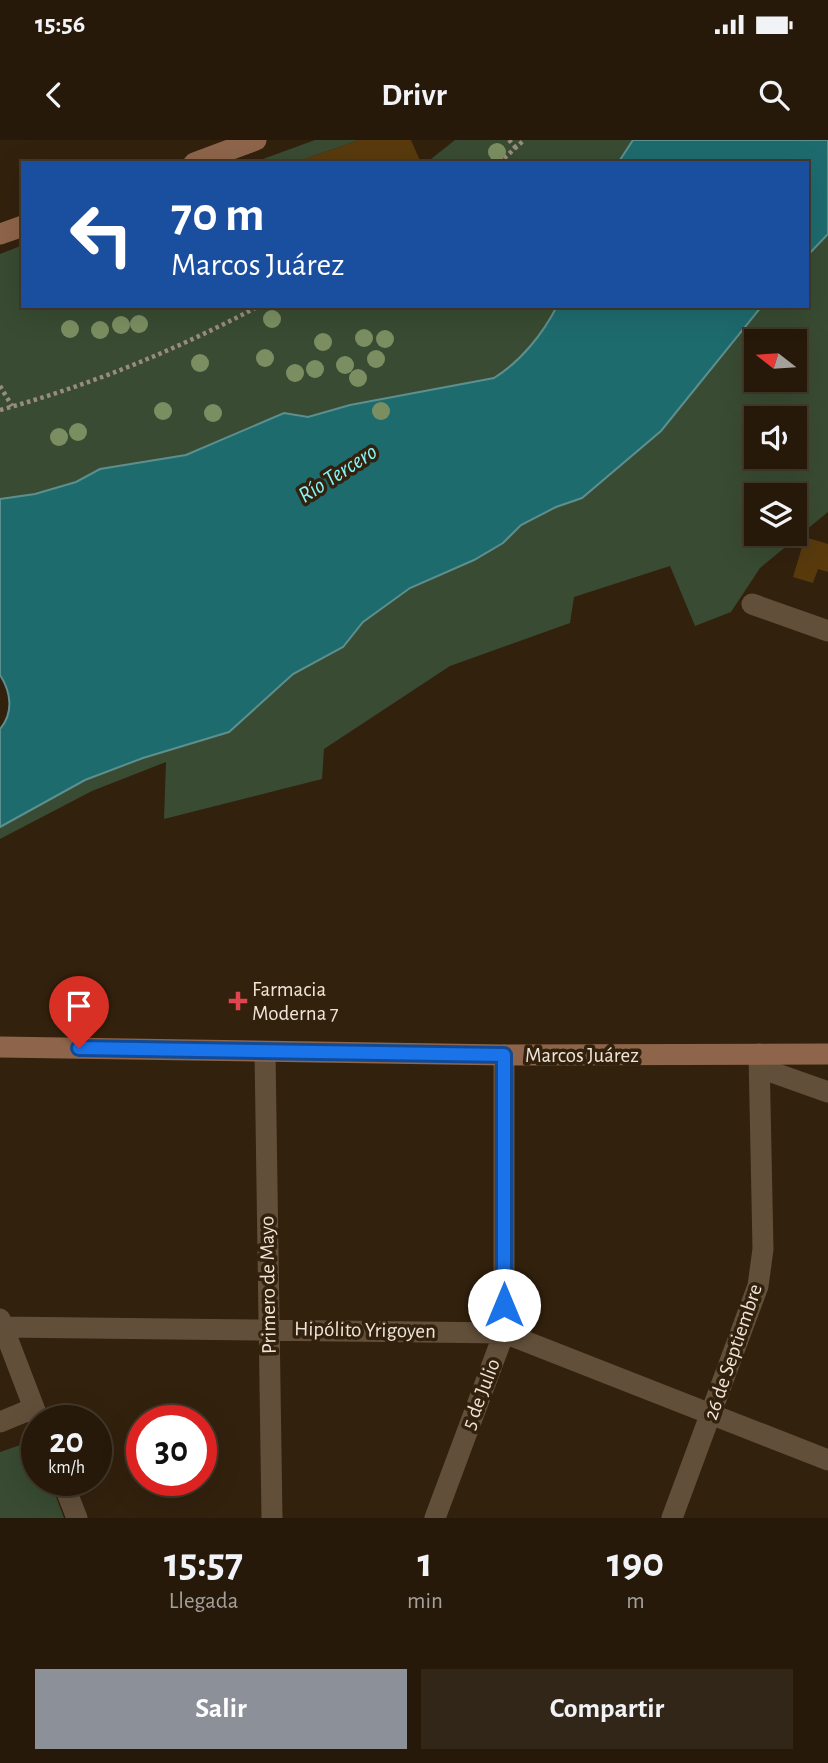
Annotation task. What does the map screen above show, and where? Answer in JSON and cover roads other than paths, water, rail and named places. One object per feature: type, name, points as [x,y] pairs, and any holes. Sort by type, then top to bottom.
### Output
[{"type":"main road","points":[[199,161],[256,140]]},
{"type":"main road","points":[[0,234],[21,227]]},
{"type":"main road","name":"Marcos Juárez","points":[[0,1047],[760,1061],[828,1054]]},
{"type":"street","points":[[752,604],[828,631]]},
{"type":"street","name":"Primero de Mayo","points":[[265,1052],[272,1518]]},
{"type":"street","name":"5 de Julio","points":[[435,1518],[504,1333],[504,1055]]},
{"type":"street","points":[[760,1061],[828,1092]]},
{"type":"street","name":"26 de Septiembre","points":[[672,1518],[758,1286],[763,1249],[760,1061]]},
{"type":"street","points":[[2,1323],[33,1405]]},
{"type":"street","name":"Hipólito Yrigoyen","points":[[2,1323],[504,1333],[828,1460]]},
{"type":"street","points":[[0,1422],[21,1418]]},
{"type":"street","points":[[68,1496],[77,1518]]},
{"type":"water","points":[[633,140],[828,140],[828,234],[809,254],[809,161],[619,161]]},
{"type":"water","name":"Río Tercero","points":[[556,308],[760,308],[661,431],[582,498],[556,507],[521,525],[503,543],[474,560],[410,588],[363,622],[343,647],[293,674],[229,732],[143,758],[85,780],[0,827],[0,729],[9,709],[9,695],[0,675],[0,499],[35,494],[76,482],[100,469],[186,455],[284,413],[308,417],[350,405],[494,378],[513,364],[545,327]]},
{"type":"place","name":"Farmacia Moderna 7","points":[[238,1001]]}]
